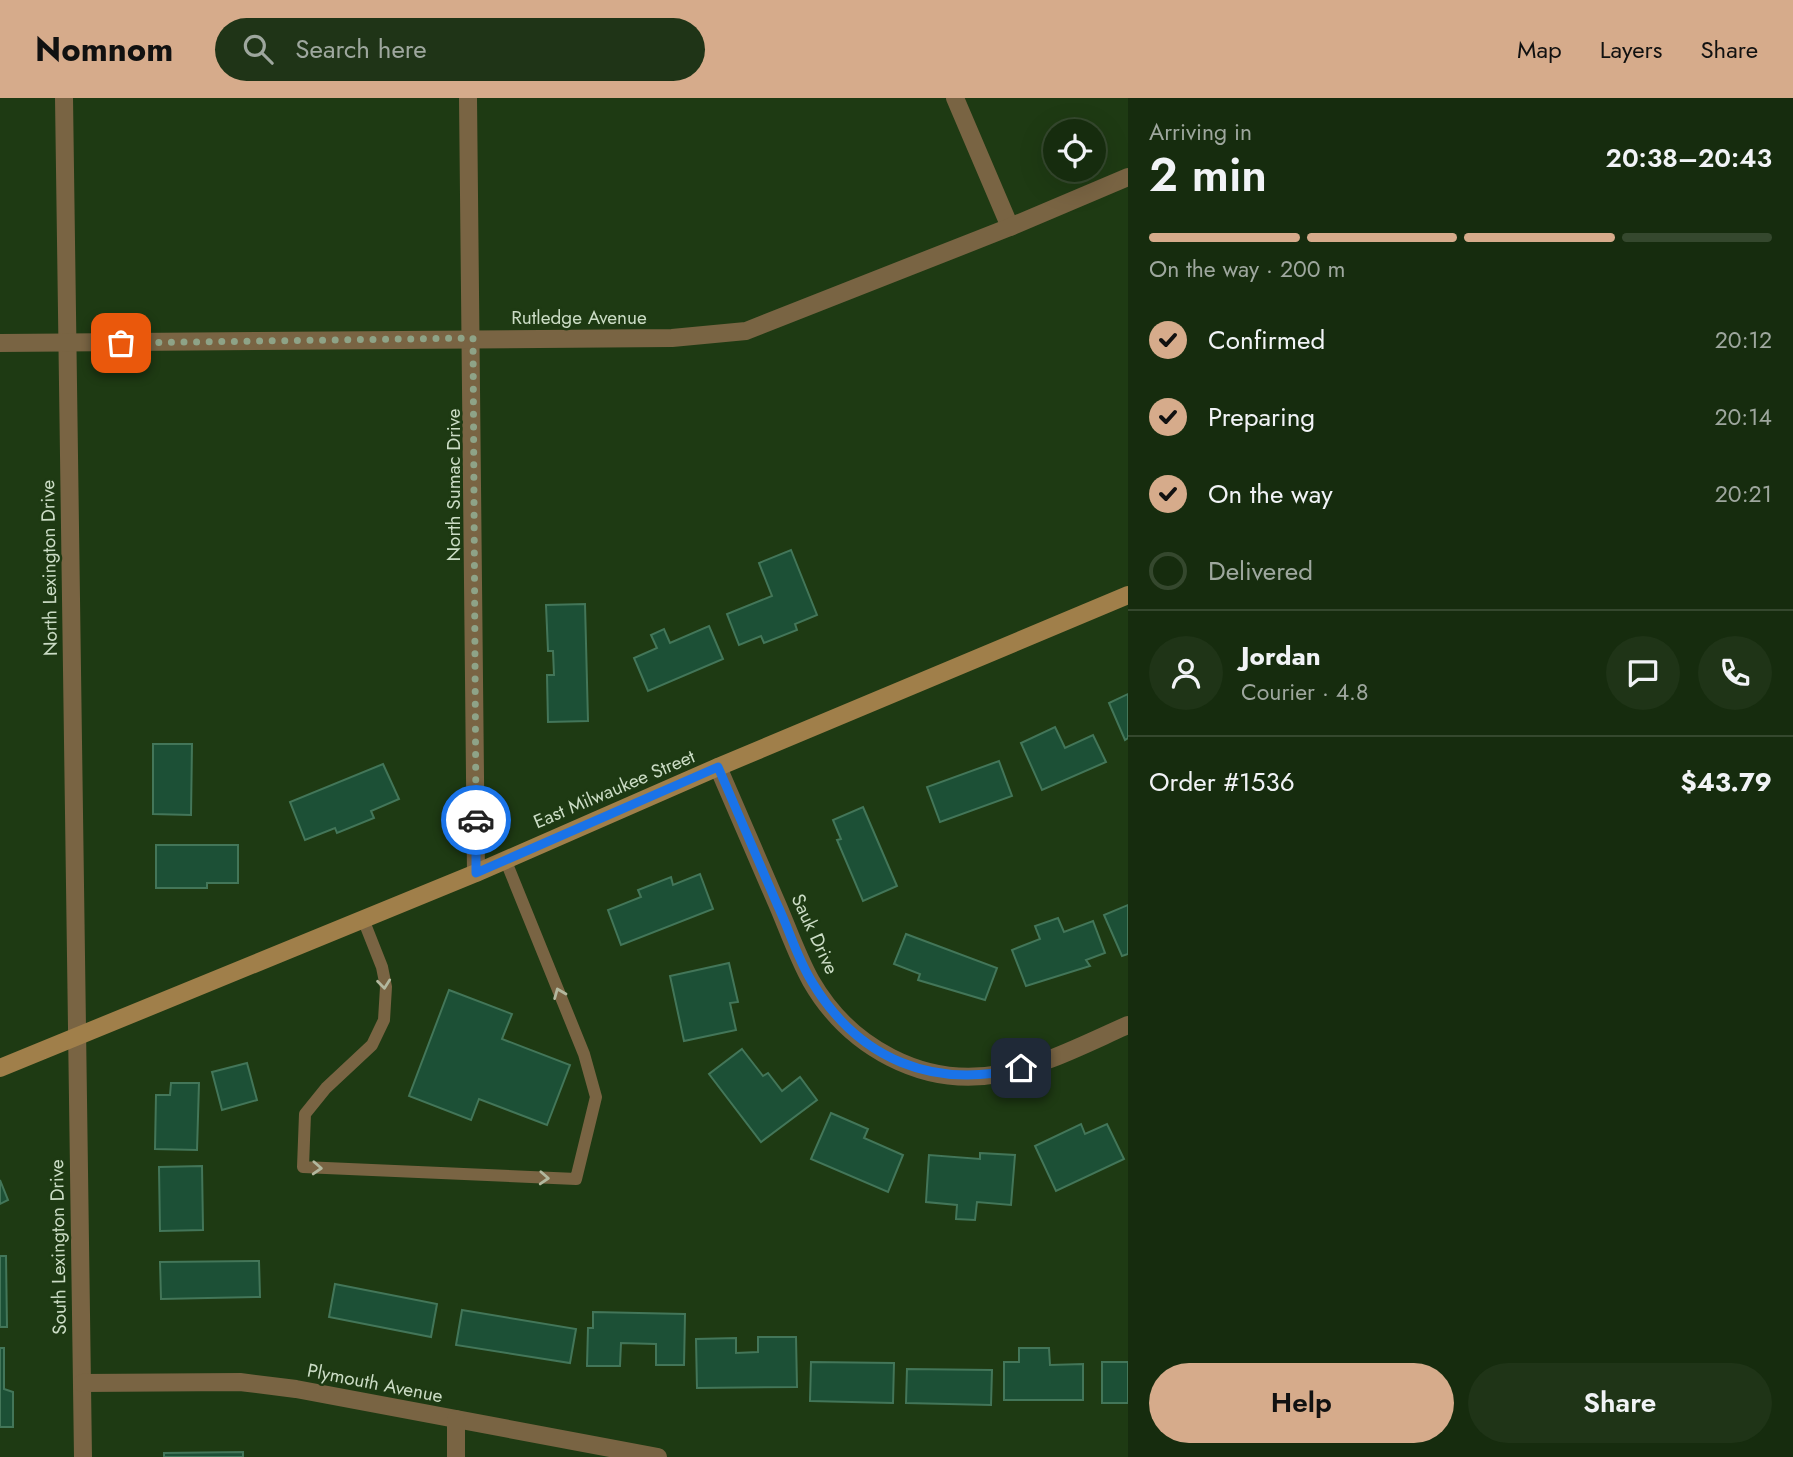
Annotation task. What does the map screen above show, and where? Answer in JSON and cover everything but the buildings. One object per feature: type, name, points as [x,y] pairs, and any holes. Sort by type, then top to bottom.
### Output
[{"type":"main road","name":"East Milwaukee Street","points":[[0,1068],[476,873],[718,767],[1128,595]]},
{"type":"street","name":"North Lexington Drive","points":[[64,98],[76,1037]]},
{"type":"street","name":"North Sumac Drive","points":[[468,98],[473,338],[476,873]]},
{"type":"street","points":[[955,98],[1010,227]]},
{"type":"street","name":"Rutledge Avenue","points":[[0,343],[672,338],[746,331],[1010,227],[1128,177]]},
{"type":"street","name":"Sauk Drive","points":[[718,767],[811,981],[834,1014],[860,1040],[886,1056],[934,1074],[954,1077],[998,1074],[1021,1068],[1128,1025]]},
{"type":"street","name":"South Lexington Drive","points":[[76,1037],[83,1457]]},
{"type":"street","name":"Plymouth Avenue","points":[[82,1383],[240,1382],[658,1457]]},
{"type":"street","points":[[456,1419],[457,1457]]},
{"type":"lane","points":[[363,919],[382,967],[386,987],[384,1020],[372,1045],[326,1088],[305,1114],[303,1167],[576,1179],[596,1097],[584,1054],[505,859]]},
{"type":"way so far","points":[[121,343],[473,338],[476,820]]},
{"type":"route","points":[[476,820],[476,873],[718,767],[811,981],[834,1014],[860,1040],[886,1056],[934,1074],[974,1077],[1021,1068]]}]
